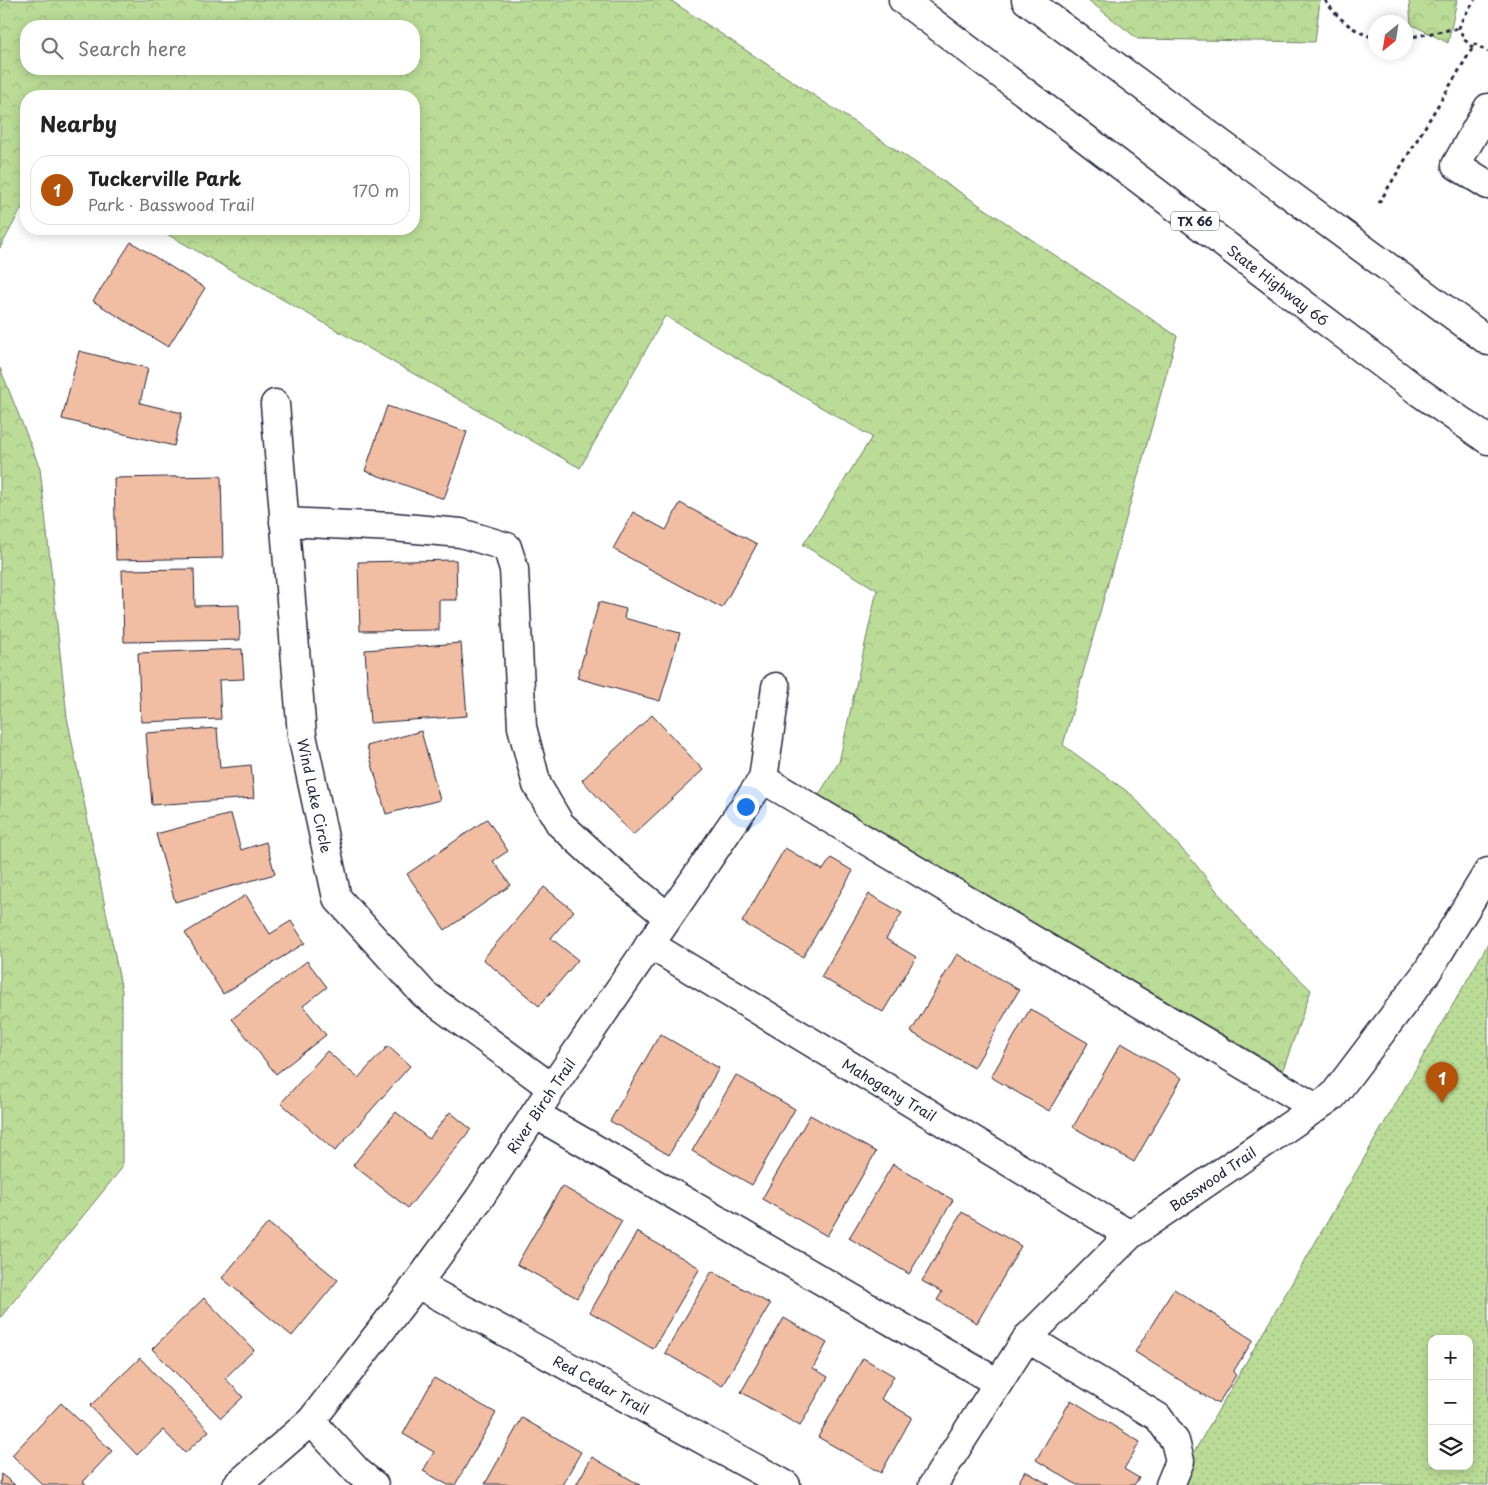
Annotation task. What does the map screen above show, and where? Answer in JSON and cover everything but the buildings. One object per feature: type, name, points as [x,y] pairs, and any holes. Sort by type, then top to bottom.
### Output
[{"type":"street","name":"State Highway 66","points":[[903,0],[1418,391],[1488,440]]},
{"type":"street","points":[[1026,0],[1488,341]]},
{"type":"street","points":[[1488,108],[1456,165],[1488,184]]},
{"type":"street","name":"Wind Lake Circle","points":[[275,404],[302,735],[336,898],[424,994],[552,1088]]},
{"type":"street","points":[[284,522],[393,527],[460,533],[507,547],[514,569],[522,727],[536,785],[560,824],[608,868],[668,917]]},
{"type":"street","name":"River Birch Trail","points":[[237,1485],[311,1421],[417,1284],[479,1198],[762,779],[776,687]]},
{"type":"street","points":[[762,779],[1316,1108]]},
{"type":"street","name":"Basswood Trail","points":[[933,1485],[1027,1338],[1130,1234],[1333,1096],[1427,972],[1488,872]]},
{"type":"street","name":"Mahogany Trail","points":[[649,944],[1130,1234]]},
{"type":"street","points":[[535,1114],[998,1383]]},
{"type":"street","name":"Red Cedar Trail","points":[[417,1284],[786,1485]]},
{"type":"street","points":[[1027,1338],[1158,1417],[1174,1441],[1180,1461],[1170,1485]]},
{"type":"street","points":[[311,1421],[358,1472],[374,1485]]},
{"type":"path","points":[[1325,0],[1349,26],[1361,35],[1368,36]]},
{"type":"path","points":[[1473,48],[1464,39],[1459,28],[1462,18],[1475,0]]},
{"type":"path","points":[[1413,37],[1459,28]]},
{"type":"path","points":[[1379,203],[1475,44],[1488,52]]},
{"type":"green space","points":[[0,0],[670,0],[1177,336],[1063,745],[1132,795],[1192,860],[1246,927],[1311,990],[1283,1070],[818,796],[839,762],[877,590],[803,545],[872,437],[665,316],[580,468],[169,235],[420,235],[420,90],[20,90],[20,211],[0,248]]},
{"type":"green space","points":[[1088,0],[1320,0],[1315,42],[1138,39]]},
{"type":"green space","points":[[1409,0],[1457,0],[1448,43],[1413,25],[1413,15],[1410,15]]},
{"type":"green space","points":[[0,368],[40,468],[67,717],[122,991],[122,1168],[0,1318]]},
{"type":"green space","points":[[1488,944],[1488,1485],[1175,1485]]},
{"type":"place","name":"Tuckerville Park","points":[[1442,1103]]}]
